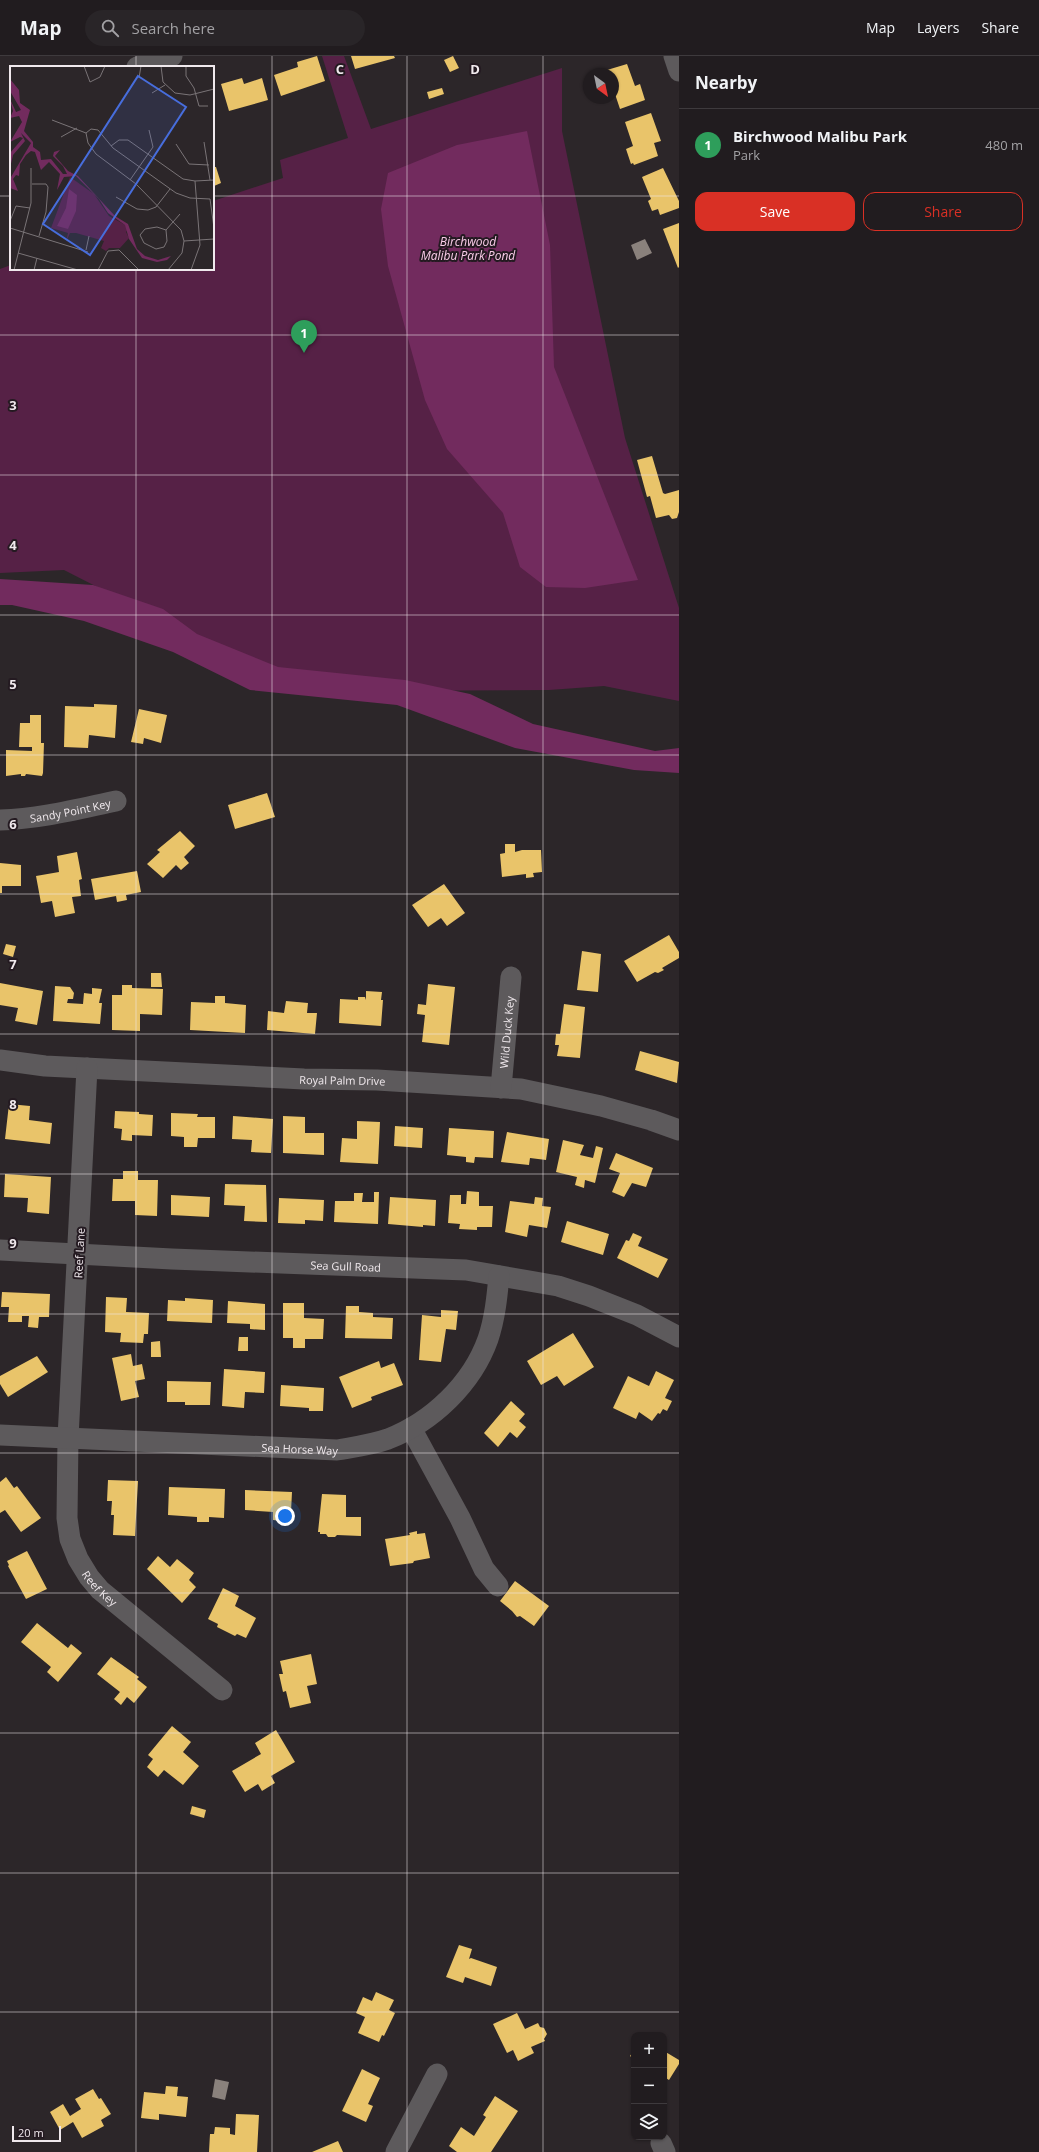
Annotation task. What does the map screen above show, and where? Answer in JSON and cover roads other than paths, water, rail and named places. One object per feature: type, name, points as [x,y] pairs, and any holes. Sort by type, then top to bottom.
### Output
[{"type":"street","points":[[140,66],[172,56]]},
{"type":"street","points":[[674,56],[679,71]]},
{"type":"street","name":"Sandy Point Key","points":[[0,820],[23,819],[60,813],[116,801]]},
{"type":"street","name":"Wild Duck Key","points":[[501,1088],[511,977]]},
{"type":"street","name":"Royal Palm Drive","points":[[0,1060],[45,1066],[304,1079],[377,1080],[521,1089],[601,1106],[651,1120],[679,1130]]},
{"type":"street","name":"Reef Lane","points":[[68,1438],[79,1253],[87,1068]]},
{"type":"street","name":"Sea Gull Road","points":[[0,1250],[172,1259],[466,1270],[558,1286],[589,1296],[637,1315],[679,1337]]},
{"type":"street","name":"Sea Horse Way","points":[[0,1435],[337,1450],[368,1445],[388,1439],[411,1428],[448,1400],[462,1385],[477,1363],[488,1340],[495,1314],[500,1276]]},
{"type":"street","points":[[411,1428],[460,1518],[481,1563],[498,1586]]},
{"type":"street","name":"Reef Key","points":[[68,1438],[66,1518],[70,1539],[78,1559],[89,1577],[100,1590],[222,1690]]},
{"type":"street","points":[[396,2152],[437,2074]]},
{"type":"water","name":"Birchwood Malibu Park Pond","points":[[527,131],[550,245],[554,367],[638,580],[585,588],[546,587],[520,567],[503,513],[447,449],[425,400],[388,266],[381,209],[388,173],[457,145]]},
{"type":"water","points":[[0,579],[93,585],[163,609],[197,634],[278,667],[405,680],[470,694],[533,724],[655,751],[679,748],[679,773],[634,770],[515,748],[397,705],[250,690],[173,652],[84,621],[12,605],[0,605]]},
{"type":"place","name":"Birchwood Malibu Park","points":[[304,353]]}]
